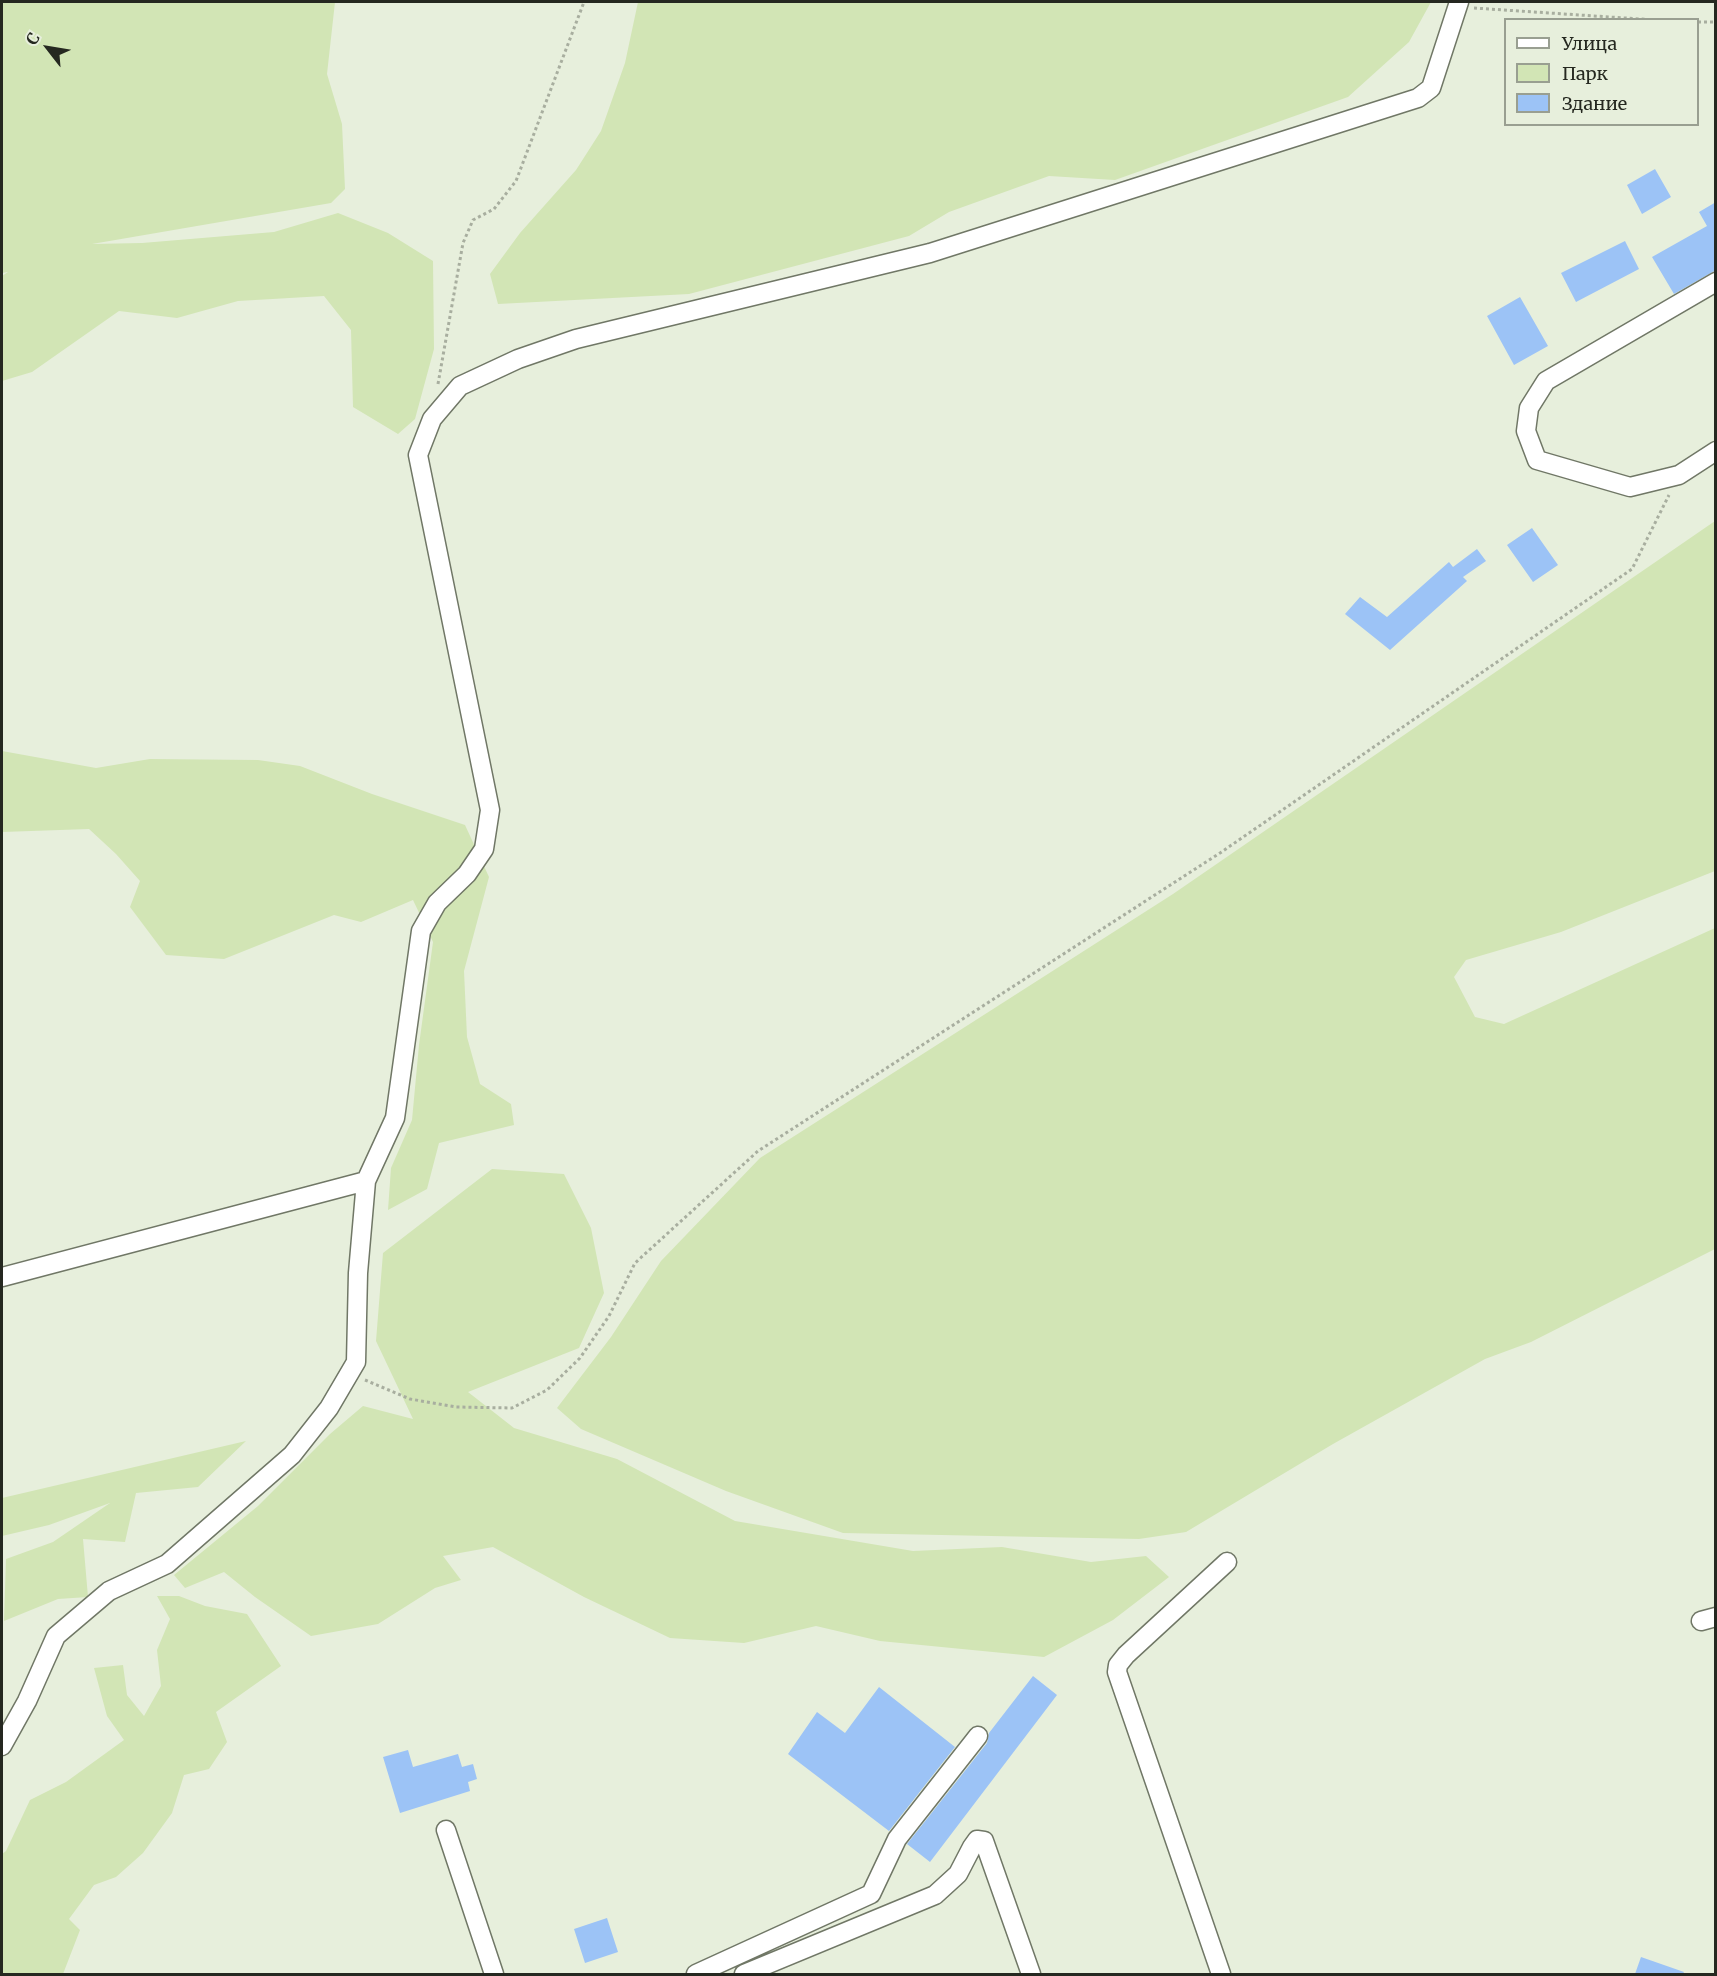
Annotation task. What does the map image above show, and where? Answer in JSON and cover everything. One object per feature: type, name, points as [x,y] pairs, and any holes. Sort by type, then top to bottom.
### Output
[{"type":"street","points":[[2,1746],[27,1701],[56,1636],[109,1591],[167,1564],[292,1455],[329,1408],[356,1362],[358,1273],[366,1181],[395,1118],[421,931],[437,903],[466,874],[484,849],[490,810],[418,455],[432,419],[460,386],[518,360],[576,339],[930,253],[1418,98],[1431,88],[1458,4]]},
{"type":"street","points":[[1716,282],[1546,381],[1529,408],[1526,431],[1537,460],[1630,487],[1679,475],[1716,451]]},
{"type":"street","points":[[2,1277],[366,1181]]},
{"type":"street","points":[[1221,1974],[1117,1672],[1118,1665],[1125,1655],[1227,1562]]},
{"type":"street","points":[[696,1974],[871,1894],[897,1839],[978,1736]]},
{"type":"street","points":[[446,1830],[494,1974]]},
{"type":"street","points":[[744,1974],[934,1895],[958,1874],[977,1840],[984,1840],[1031,1974]]},
{"type":"path","points":[[438,384],[463,243],[473,220],[494,209],[516,181],[584,2]]},
{"type":"path","points":[[1458,4],[1630,18]]},
{"type":"path","points":[[1699,22],[1716,22]]},
{"type":"path","points":[[350,1374],[411,1399],[456,1407],[512,1408],[547,1390],[580,1358],[609,1316],[635,1263],[758,1151],[1220,853],[1632,569],[1679,475]]},
{"type":"green space","points":[[2,2],[335,2],[327,74],[342,124],[345,189],[331,203],[92,244],[142,243],[274,232],[338,213],[388,233],[433,261],[434,349],[415,419],[398,434],[353,407],[351,330],[324,296],[238,301],[177,318],[119,311],[32,372],[2,381],[2,276],[8,272],[2,273]]},
{"type":"green space","points":[[638,2],[1431,2],[1409,42],[1348,97],[1115,180],[1049,176],[949,212],[909,236],[689,294],[498,304],[490,274],[520,233],[576,170],[601,131],[625,63]]},
{"type":"green space","points":[[1715,521],[1715,871],[1561,932],[1466,960],[1454,977],[1475,1017],[1504,1024],[1715,928],[1715,1249],[1531,1342],[1485,1359],[1333,1444],[1186,1532],[1139,1539],[843,1533],[726,1491],[581,1429],[557,1408],[611,1337],[661,1261],[760,1158],[1173,894]]},
{"type":"green space","points":[[2,751],[96,768],[150,759],[258,760],[300,766],[372,794],[465,825],[489,877],[464,971],[467,1037],[480,1084],[511,1104],[514,1125],[439,1143],[427,1189],[388,1210],[391,1168],[412,1120],[419,1045],[433,942],[413,900],[361,922],[334,915],[224,959],[166,955],[130,907],[140,881],[89,829],[2,832]]},
{"type":"green space","points":[[492,1169],[564,1174],[591,1228],[604,1293],[579,1348],[468,1392],[514,1428],[617,1459],[735,1521],[913,1551],[1002,1547],[1091,1562],[1146,1556],[1169,1577],[1113,1620],[1044,1657],[880,1641],[816,1626],[744,1643],[670,1638],[584,1597],[493,1547],[443,1556],[461,1580],[435,1588],[378,1624],[311,1636],[224,1572],[185,1588],[174,1575],[258,1506],[330,1434],[363,1406],[413,1419],[376,1341],[383,1253]]},
{"type":"green space","points":[[246,1441],[198,1487],[136,1493],[125,1542],[83,1539],[88,1597],[58,1599],[4,1621],[6,1559],[53,1542],[110,1503],[49,1525],[2,1536],[2,1498]]},
{"type":"green space","points":[[157,1596],[179,1596],[205,1606],[247,1614],[281,1666],[216,1712],[227,1742],[209,1769],[184,1775],[172,1813],[143,1853],[116,1877],[94,1885],[69,1919],[80,1930],[63,1974],[2,1974],[2,1854],[6,1851],[30,1800],[66,1782],[124,1740],[107,1716],[94,1668],[123,1665],[127,1695],[144,1716],[161,1686],[157,1650],[170,1619]]},
{"type":"building","points":[[1655,169],[1671,197],[1642,214],[1627,185]]},
{"type":"building","points":[[1716,202],[1716,270],[1674,294],[1652,257],[1707,226],[1699,212]]},
{"type":"building","points":[[1625,241],[1639,269],[1576,302],[1561,273]]},
{"type":"building","points":[[1520,297],[1548,346],[1514,365],[1487,316]]},
{"type":"building","points":[[1532,528],[1558,565],[1533,582],[1507,545]]},
{"type":"building","points":[[1477,549],[1486,561],[1463,577],[1467,581],[1390,650],[1345,614],[1360,597],[1387,617],[1449,562],[1453,567]]},
{"type":"building","points":[[1033,1676],[1057,1695],[930,1862],[907,1844],[987,1743],[989,1733]]},
{"type":"building","points":[[879,1687],[955,1747],[889,1831],[788,1754],[817,1712],[845,1733]]},
{"type":"building","points":[[408,1750],[413,1767],[458,1754],[462,1767],[473,1764],[477,1779],[468,1782],[470,1791],[400,1813],[383,1757]]},
{"type":"building","points":[[607,1918],[618,1952],[585,1963],[574,1929]]},
{"type":"building","points":[[1641,1957],[1684,1972],[1683,1974],[1635,1974]]}]
